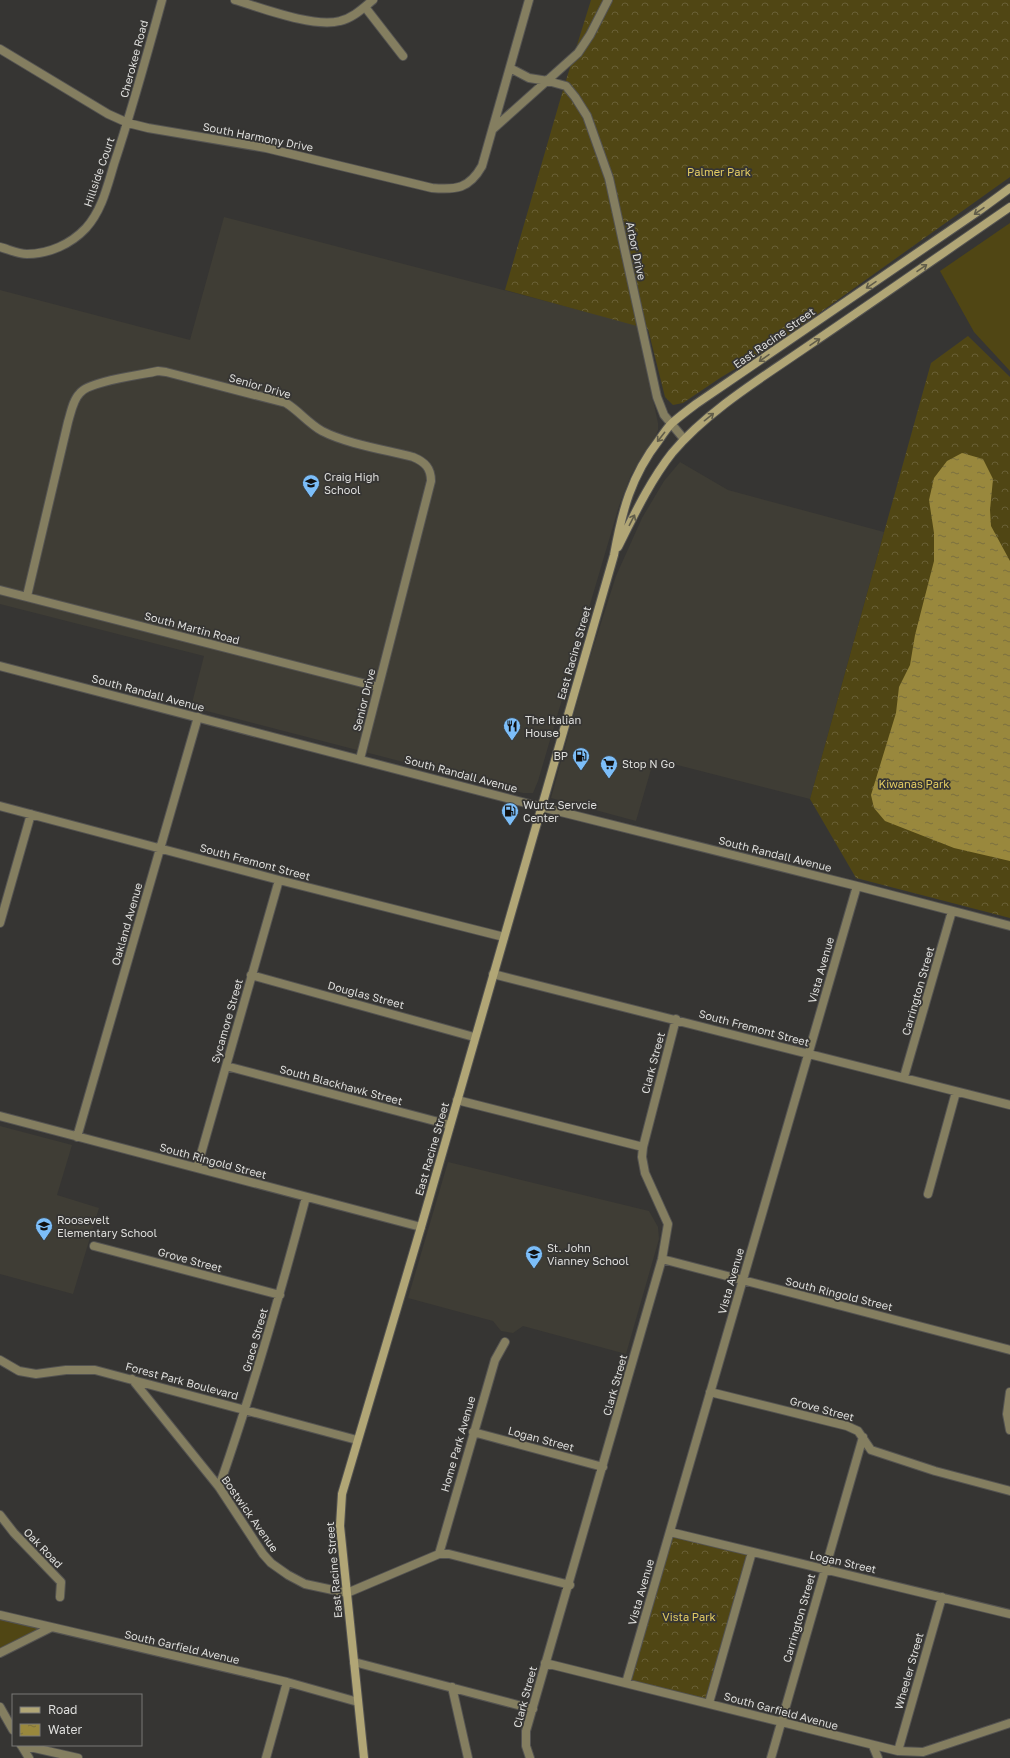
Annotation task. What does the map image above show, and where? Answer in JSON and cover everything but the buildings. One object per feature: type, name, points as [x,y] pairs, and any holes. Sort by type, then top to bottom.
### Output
[{"type":"main road","name":"East Racine Street","points":[[364,1758],[340,1526],[342,1494],[421,1227],[474,1037],[614,555],[624,507],[631,488],[644,462],[671,424],[696,404],[1010,188]]},
{"type":"main road","name":"East Racine Street","points":[[614,555],[648,489],[662,467],[684,439],[724,406],[1010,207]]},
{"type":"street","name":"Cherokee Road","points":[[128,123],[162,0]]},
{"type":"street","points":[[235,0],[321,23],[340,21],[355,14],[373,0]]},
{"type":"street","name":"South Harmony Drive","points":[[0,49],[108,114],[128,123],[148,128],[266,148],[411,184],[432,188],[449,189],[464,186],[476,177],[482,166],[529,0]]},
{"type":"street","points":[[493,129],[578,53],[608,0]]},
{"type":"street","points":[[365,7],[403,56]]},
{"type":"street","points":[[510,68],[529,78],[548,81]]},
{"type":"street","name":"Arbor Drive","points":[[548,81],[566,86],[587,116],[609,178],[657,397],[662,411],[684,439]]},
{"type":"street","name":"Hillside Court","points":[[0,247],[25,254],[42,253],[57,248],[72,240],[86,228],[98,213],[128,123]]},
{"type":"street","name":"Senior Drive","points":[[27,596],[72,409],[80,391],[100,383],[158,371],[286,403],[294,407],[313,426],[334,436],[420,460],[428,468],[431,475],[426,503],[360,759]]},
{"type":"street","name":"South Martin Road","points":[[0,590],[378,687]]},
{"type":"street","name":"South Randall Avenue","points":[[0,666],[541,807],[1010,926]]},
{"type":"street","name":"Oakland Avenue","points":[[77,1137],[198,717]]},
{"type":"street","name":"South Fremont Street","points":[[0,806],[279,880],[504,937]]},
{"type":"street","points":[[0,923],[31,814]]},
{"type":"street","name":"Sycamore Street","points":[[197,1168],[279,880]]},
{"type":"street","name":"Vista Avenue","points":[[626,1682],[857,886]]},
{"type":"street","name":"Carrington Street","points":[[904,1078],[952,911]]},
{"type":"street","name":"South Fremont Street","points":[[493,974],[676,1019],[1010,1105]]},
{"type":"street","name":"Douglas Street","points":[[251,975],[474,1037]]},
{"type":"street","name":"Clark Street","points":[[530,1758],[526,1746],[526,1731],[545,1663],[570,1585],[662,1259],[668,1224],[645,1173],[642,1158],[643,1147],[676,1019]]},
{"type":"street","name":"South Blackhawk Street","points":[[226,1066],[450,1125]]},
{"type":"street","points":[[928,1194],[956,1092]]},
{"type":"street","points":[[457,1100],[643,1147]]},
{"type":"street","name":"South Ringold Street","points":[[0,1116],[421,1227]]},
{"type":"street","name":"Grace Street","points":[[219,1487],[246,1410],[280,1295],[306,1197]]},
{"type":"street","name":"Grove Street","points":[[94,1246],[280,1295]]},
{"type":"street","name":"South Ringold Street","points":[[662,1259],[1010,1350]]},
{"type":"street","name":"Home Park Avenue","points":[[439,1554],[494,1360],[505,1342]]},
{"type":"street","name":"Forest Park Boulevard","points":[[0,1360],[19,1370],[36,1374],[82,1369],[95,1370],[357,1440]]},
{"type":"street","name":"Bostwick Avenue","points":[[132,1380],[219,1487],[254,1542],[271,1563],[305,1584],[347,1593]]},
{"type":"street","name":"Grove Street","points":[[710,1392],[847,1426],[858,1431],[871,1450],[935,1471],[1010,1491]]},
{"type":"street","points":[[1010,1392],[1007,1414],[1010,1430]]},
{"type":"street","name":"Logan Street","points":[[473,1432],[603,1467]]},
{"type":"street","name":"Carrington Street","points":[[771,1758],[862,1437]]},
{"type":"street","name":"Oak Road","points":[[0,1515],[14,1533],[61,1582],[60,1597]]},
{"type":"street","name":"Logan Street","points":[[670,1532],[942,1596],[1010,1614]]},
{"type":"street","points":[[709,1703],[752,1552]]},
{"type":"street","points":[[347,1593],[439,1554],[460,1557],[570,1585]]},
{"type":"street","name":"Wheeler Street","points":[[898,1752],[942,1596]]},
{"type":"street","name":"South Garfield Avenue","points":[[0,1615],[50,1628],[287,1682],[358,1702]]},
{"type":"street","points":[[0,1653],[50,1628]]},
{"type":"street","points":[[354,1662],[533,1709]]},
{"type":"street","name":"South Garfield Avenue","points":[[545,1663],[626,1682],[898,1752],[923,1752],[1010,1723]]},
{"type":"street","points":[[266,1758],[287,1682]]},
{"type":"street","points":[[452,1687],[468,1758]]},
{"type":"street","points":[[0,1707],[12,1728]]},
{"type":"street","points":[[22,1746],[29,1758]]},
{"type":"street","points":[[25,1746],[78,1758]]},
{"type":"street","points":[[873,1746],[878,1758]]},
{"type":"shaded area","name":"Craig High School","points":[[224,217],[637,325],[658,423],[658,430],[655,438],[631,475],[619,506],[538,781],[533,793],[523,793],[191,707],[204,656],[0,604],[0,290],[190,340]]},
{"type":"shaded area","points":[[680,462],[728,490],[884,532],[810,799],[654,759],[636,821],[551,798],[586,670],[616,576],[642,518],[664,481]]},
{"type":"shaded area","name":"Roosevelt Elementary School","points":[[0,1126],[72,1145],[57,1195],[99,1208],[73,1294],[0,1274]]},
{"type":"shaded area","name":"St. John Vianney School","points":[[448,1162],[649,1211],[658,1227],[659,1239],[626,1354],[523,1326],[513,1333],[501,1331],[493,1321],[408,1298]]},
{"type":"green space","name":"Palmer Park","points":[[591,0],[1010,0],[1010,177],[773,346],[720,378],[683,403],[673,405],[665,397],[648,329],[505,290],[563,90]]},
{"type":"green space","points":[[1010,223],[1010,371],[974,332],[940,271]]},
{"type":"green space","name":"Kiwanas Park","points":[[968,336],[1010,377],[1010,918],[856,878],[810,799],[931,363]]},
{"type":"green space","name":"Vista Park","points":[[670,1532],[752,1552],[709,1703],[626,1683]]},
{"type":"green space","points":[[0,1615],[50,1628],[0,1653]]},
{"type":"water","points":[[962,453],[983,459],[993,479],[990,510],[991,526],[1010,561],[1010,861],[954,848],[885,821],[874,808],[871,795],[896,713],[899,687],[910,665],[915,635],[934,561],[934,533],[929,500],[934,478],[947,461]]},
{"type":"place","name":"Craig High School","points":[[311,498]]},
{"type":"place","name":"The Italian House","points":[[512,741]]},
{"type":"place","name":"BP","points":[[581,771]]},
{"type":"place","name":"Stop N Go","points":[[609,779]]},
{"type":"place","name":"Wurtz Servcie Center","points":[[510,826]]},
{"type":"place","name":"Roosevelt Elementary School","points":[[44,1241]]},
{"type":"place","name":"St. John Vianney School","points":[[534,1269]]}]
